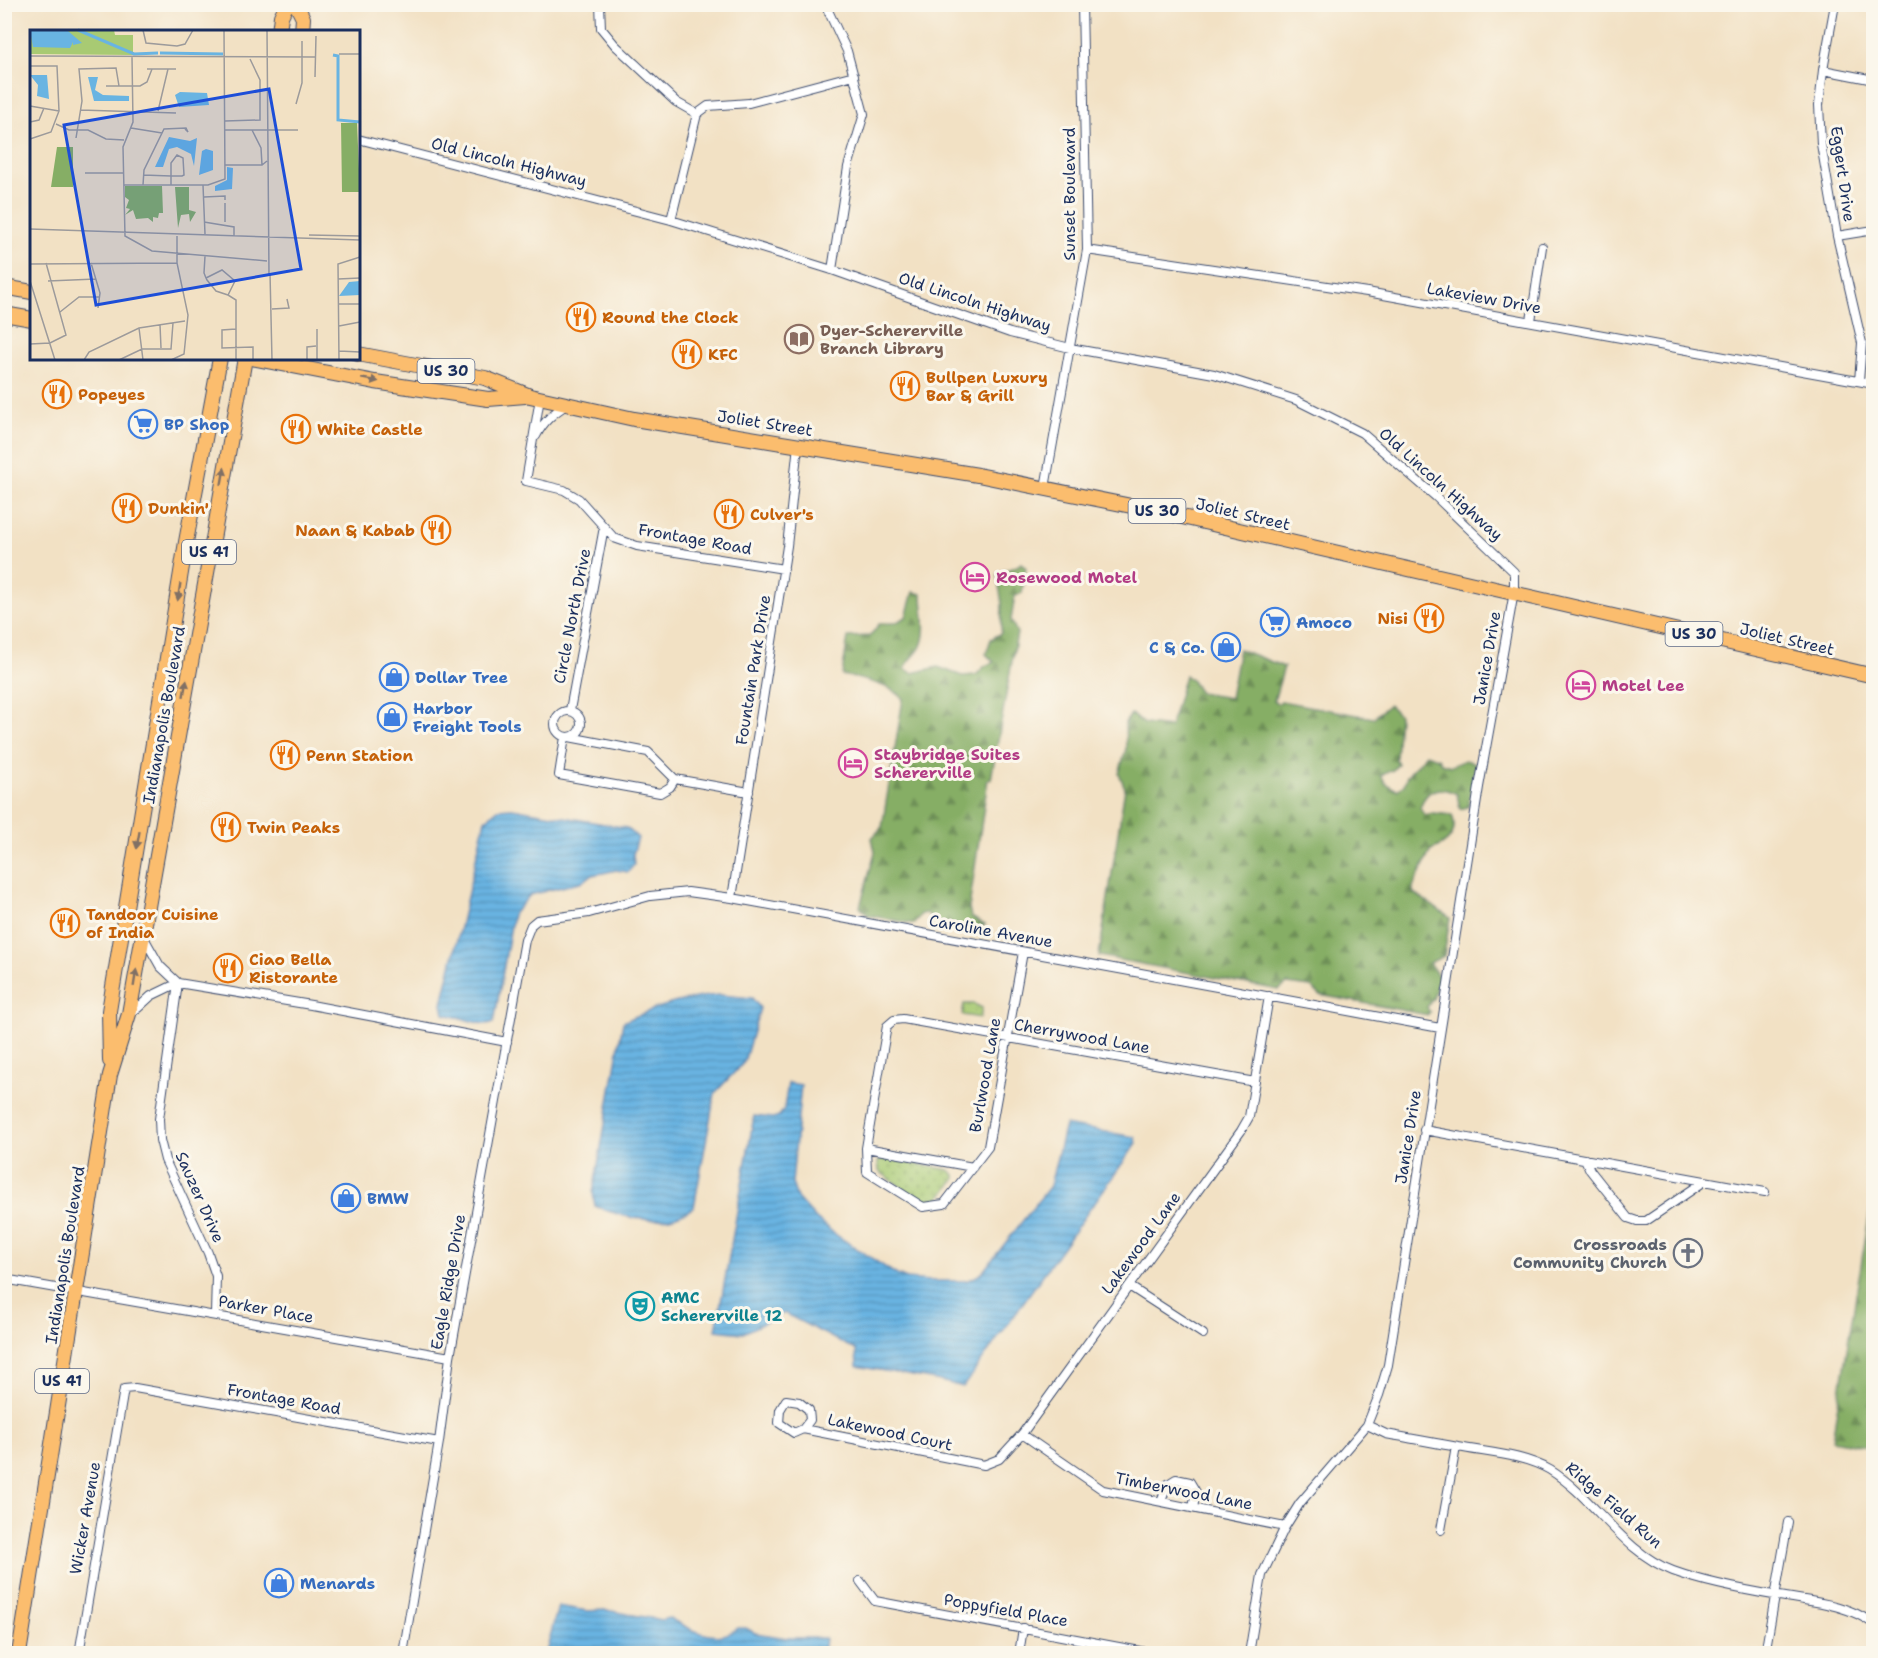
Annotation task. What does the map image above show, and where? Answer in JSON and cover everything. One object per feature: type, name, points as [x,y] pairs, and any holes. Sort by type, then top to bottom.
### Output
[{"type":"main road","points":[[279,30],[281,16],[287,4]]},
{"type":"main road","points":[[296,4],[303,18],[302,30]]},
{"type":"main road","points":[[4,287],[30,292]]},
{"type":"main road","points":[[4,314],[30,319]]},
{"type":"main road","name":"US 30","points":[[360,354],[485,378],[535,397]]},
{"type":"main road","name":"Indianapolis Boulevard","points":[[110,1075],[109,1011],[186,542],[220,360]]},
{"type":"main road","name":"Indianapolis Boulevard","points":[[19,1653],[110,1075],[129,1014],[245,360]]},
{"type":"main road","name":"US 30","points":[[261,360],[488,399],[535,397]]},
{"type":"main road","name":"Joliet Street","points":[[535,397],[644,420],[978,474],[1514,592],[1874,676]]},
{"type":"street","points":[[600,4],[601,28],[615,45],[676,102],[698,114]]},
{"type":"street","points":[[825,4],[847,51],[864,114],[848,167],[832,270]]},
{"type":"street","name":"Sunset Boulevard","points":[[1045,488],[1087,250],[1082,4]]},
{"type":"street","name":"Eggert Drive","points":[[1835,4],[1819,105],[1821,144],[1837,236],[1862,343],[1859,381]]},
{"type":"street","points":[[1823,70],[1874,80]]},
{"type":"street","points":[[672,220],[698,114],[708,106],[749,103],[854,75]]},
{"type":"street","name":"Old Lincoln Highway","points":[[360,140],[672,220],[832,270],[1010,333],[1070,348],[1214,374],[1296,400],[1362,433],[1509,566],[1514,572],[1514,592]]},
{"type":"street","points":[[1837,236],[1874,230]]},
{"type":"street","points":[[1531,321],[1542,247]]},
{"type":"street","name":"Lakeview Drive","points":[[1087,250],[1367,292],[1874,384]]},
{"type":"street","name":"Frontage Road","points":[[535,397],[532,445],[526,481],[564,490],[579,499],[614,538],[637,546],[784,569]]},
{"type":"street","points":[[532,445],[543,423],[568,404]]},
{"type":"street","name":"Fountain Park Drive","points":[[732,898],[784,569],[798,445]]},
{"type":"street","name":"Circle North Drive","points":[[570,711],[604,527]]},
{"type":"street","name":"Janice Drive","points":[[1249,1653],[1262,1575],[1300,1503],[1367,1425],[1388,1365],[1489,725],[1514,592]]},
{"type":"street","points":[[567,737],[579,731],[581,723],[578,715],[570,711],[562,712],[555,721],[558,733],[567,737],[648,752],[675,779],[749,792]]},
{"type":"street","points":[[567,737],[559,775],[660,793],[670,787],[675,779]]},
{"type":"street","name":"Caroline Avenue","points":[[537,920],[590,913],[650,896],[688,892],[732,898],[1440,1028]]},
{"type":"street","name":"Eagle Ridge Drive","points":[[403,1653],[439,1442],[450,1357],[525,940],[531,926],[537,920]]},
{"type":"street","points":[[142,933],[160,966],[178,984]]},
{"type":"street","name":"Burlwood Lane","points":[[866,1148],[867,1172],[923,1207],[944,1204],[988,1147],[1023,952]]},
{"type":"street","points":[[129,1014],[151,996],[178,984],[311,1005],[507,1042]]},
{"type":"street","name":"Sauzer Drive","points":[[178,984],[159,1119],[160,1140],[165,1160],[213,1265],[217,1291],[215,1315]]},
{"type":"street","name":"Lakewood Lane","points":[[970,1464],[984,1465],[999,1459],[1022,1434],[1241,1131],[1249,1117],[1269,996]]},
{"type":"street","name":"Cherrywood Lane","points":[[866,1148],[887,1026],[894,1020],[903,1019],[1008,1037],[1255,1082]]},
{"type":"street","points":[[1424,1130],[1765,1192]]},
{"type":"street","points":[[866,1148],[973,1167]]},
{"type":"street","points":[[1585,1159],[1590,1170],[1628,1218],[1637,1221],[1646,1221],[1705,1181]]},
{"type":"street","name":"Parker Place","points":[[4,1279],[450,1357]]},
{"type":"street","points":[[1129,1286],[1203,1334]]},
{"type":"street","name":"Frontage Road","points":[[124,1389],[135,1388],[439,1442]]},
{"type":"street","name":"Wicker Avenue","points":[[79,1653],[124,1389]]},
{"type":"street","name":"Ridge Field Run","points":[[1367,1425],[1386,1434],[1522,1458],[1549,1470],[1570,1485],[1641,1553],[1670,1570],[1701,1580],[1776,1596],[1840,1606],[1860,1614],[1874,1624]]},
{"type":"street","name":"Lakewood Court","points":[[803,1430],[970,1464]]},
{"type":"street","name":"Timberwood Lane","points":[[1022,1434],[1103,1490],[1286,1527]]},
{"type":"street","points":[[1441,1530],[1456,1447]]},
{"type":"street","points":[[1161,1502],[1168,1484],[1176,1479],[1190,1482],[1196,1492],[1193,1508]]},
{"type":"street","points":[[1765,1653],[1788,1522]]},
{"type":"street","name":"Poppyfield Place","points":[[860,1581],[875,1601],[1156,1653]]},
{"type":"street","points":[[1019,1653],[1023,1628]]},
{"type":"green space","points":[[1021,563],[1026,568],[1022,593],[1015,596],[1011,620],[1017,633],[991,779],[988,779],[969,908],[971,917],[985,925],[976,931],[967,927],[935,922],[927,913],[921,914],[914,924],[868,915],[860,907],[875,852],[872,838],[882,827],[903,699],[884,686],[842,675],[848,637],[870,636],[880,623],[895,623],[906,617],[913,592],[922,594],[923,640],[905,669],[912,673],[938,667],[962,676],[976,675],[985,666],[994,662],[986,654],[991,639],[1001,633],[1002,603],[997,574]]},
{"type":"green space","points":[[1239,649],[1284,667],[1274,701],[1278,704],[1281,701],[1373,718],[1389,705],[1399,715],[1396,759],[1398,764],[1393,770],[1381,775],[1386,784],[1397,790],[1404,785],[1407,776],[1426,754],[1451,766],[1465,760],[1476,763],[1468,807],[1460,809],[1457,794],[1439,789],[1430,792],[1420,807],[1424,815],[1433,813],[1452,815],[1454,821],[1450,837],[1442,845],[1431,850],[1413,887],[1413,892],[1450,918],[1444,956],[1429,963],[1439,977],[1433,999],[1427,1007],[1430,1013],[1428,1015],[1320,995],[1311,987],[1287,984],[1279,990],[1099,956],[1125,788],[1119,774],[1126,749],[1125,723],[1131,714],[1145,724],[1170,727],[1185,675],[1200,693],[1230,698]]},
{"type":"green space","points":[[964,1004],[974,1004],[982,1008],[980,1018],[962,1015]]},
{"type":"green space","points":[[884,1158],[949,1170],[955,1175],[955,1180],[938,1199],[927,1202],[911,1194],[879,1171],[878,1162]]},
{"type":"green space","points":[[1873,1193],[1874,1448],[1832,1440]]},
{"type":"water","points":[[512,808],[627,828],[638,838],[633,854],[634,865],[628,872],[616,870],[592,875],[581,882],[530,895],[513,914],[495,1017],[493,1023],[483,1024],[444,1014],[442,1004],[485,820],[498,809]]},
{"type":"water","points":[[720,995],[752,998],[760,1008],[744,1062],[715,1093],[694,1207],[671,1218],[646,1219],[620,1215],[595,1206],[593,1193],[623,1022],[670,1004]]},
{"type":"water","points":[[788,1083],[801,1085],[792,1183],[797,1198],[816,1219],[839,1237],[897,1275],[907,1279],[967,1281],[981,1274],[1050,1186],[1065,1125],[1135,1137],[1137,1143],[963,1387],[857,1366],[856,1350],[784,1313],[743,1333],[716,1330],[754,1116],[773,1118],[779,1116],[784,1109]]},
{"type":"water","points":[[558,1606],[587,1611],[606,1610],[661,1620],[669,1618],[703,1634],[721,1635],[737,1628],[746,1628],[755,1633],[787,1638],[825,1638],[823,1653],[546,1653]]},
{"type":"place","name":"Round the Clock","points":[[581,317]]},
{"type":"place","name":"Dyer-Schererville Branch Library","points":[[799,339]]},
{"type":"place","name":"KFC","points":[[687,354]]},
{"type":"place","name":"Bullpen Luxury Bar & Grill","points":[[905,386]]},
{"type":"place","name":"Popeyes","points":[[57,394]]},
{"type":"place","name":"BP Shop","points":[[143,424]]},
{"type":"place","name":"White Castle","points":[[296,429]]},
{"type":"place","name":"Dunkin'","points":[[127,508]]},
{"type":"place","name":"Culver's","points":[[729,514]]},
{"type":"place","name":"Naan & Kabab","points":[[436,530]]},
{"type":"place","name":"Rosewood Motel","points":[[975,577]]},
{"type":"place","name":"Nisi","points":[[1429,618]]},
{"type":"place","name":"Amoco","points":[[1275,622]]},
{"type":"place","name":"C & Co.","points":[[1226,647]]},
{"type":"place","name":"Dollar Tree","points":[[394,677]]},
{"type":"place","name":"Motel Lee","points":[[1581,685]]},
{"type":"place","name":"Harbor Freight Tools","points":[[392,717]]},
{"type":"place","name":"Penn Station","points":[[285,755]]},
{"type":"place","name":"Staybridge Suites Schererville","points":[[853,763]]},
{"type":"place","name":"Twin Peaks","points":[[226,827]]},
{"type":"place","name":"Tandoor Cuisine of India","points":[[65,923]]},
{"type":"place","name":"Ciao Bella Ristorante","points":[[228,968]]},
{"type":"place","name":"BMW","points":[[346,1198]]},
{"type":"place","name":"Crossroads Community Church","points":[[1688,1253]]},
{"type":"place","name":"AMC Schererville 12","points":[[640,1306]]},
{"type":"place","name":"Menards","points":[[279,1583]]}]
